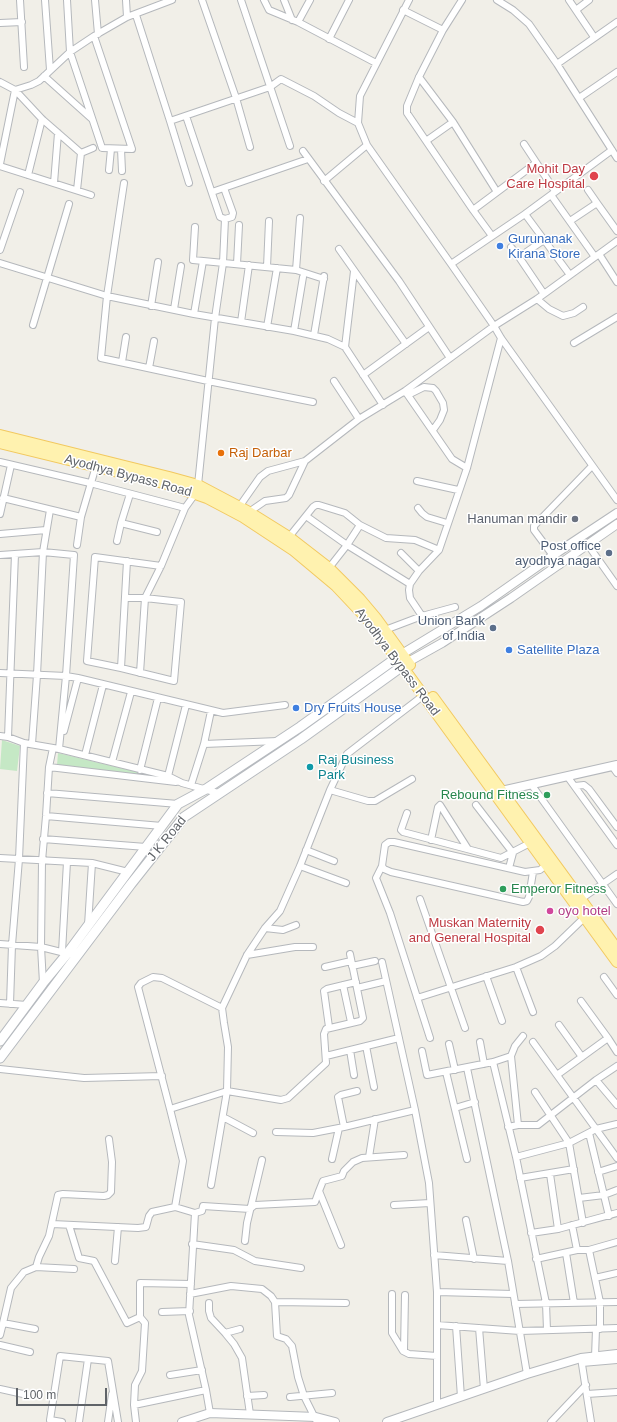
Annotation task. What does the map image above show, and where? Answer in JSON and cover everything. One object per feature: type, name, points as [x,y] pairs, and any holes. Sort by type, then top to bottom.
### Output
[{"type":"main road","name":"Ayodhya Bypass Road","points":[[0,435],[169,476],[196,490],[249,512],[289,537],[329,568],[360,599],[385,630],[424,695],[581,899],[617,949]]},
{"type":"main road","name":"Ayodhya Bypass Road","points":[[0,443],[196,490],[206,498],[243,517],[293,550],[336,586],[354,604],[402,660],[498,791],[530,843],[617,962]]},
{"type":"main road","name":"J K Road","points":[[0,1058],[88,925],[178,804],[206,789],[402,660]]},
{"type":"main road","name":"J K Road","points":[[0,1041],[43,984],[184,817],[301,739],[402,660]]},
{"type":"main road","points":[[230,773],[236,781]]},
{"type":"street","points":[[20,0],[24,67]]},
{"type":"street","points":[[45,0],[50,70]]},
{"type":"street","points":[[67,0],[70,52],[102,148],[132,149],[96,35],[95,0]]},
{"type":"street","points":[[126,0],[127,17]]},
{"type":"street","points":[[15,90],[39,81],[70,52],[127,17],[136,15],[159,3],[172,0]]},
{"type":"street","points":[[202,0],[236,98],[250,147]]},
{"type":"street","points":[[241,0],[290,146]]},
{"type":"street","points":[[264,0],[269,10],[295,21],[376,63]]},
{"type":"street","points":[[284,0],[295,21]]},
{"type":"street","points":[[295,21],[310,0]]},
{"type":"street","points":[[330,39],[350,0]]},
{"type":"street","points":[[409,0],[360,96],[358,123],[367,145],[501,338],[617,500]]},
{"type":"street","points":[[462,0],[443,30],[418,77],[407,106],[408,113],[426,141],[472,210],[492,236]]},
{"type":"street","points":[[497,0],[513,10],[529,24],[557,64],[617,158]]},
{"type":"street","points":[[569,0],[594,37]]},
{"type":"street","points":[[576,10],[589,0]]},
{"type":"street","points":[[403,10],[443,30]]},
{"type":"street","points":[[136,15],[189,183]]},
{"type":"street","points":[[0,23],[22,22]]},
{"type":"street","points":[[557,64],[617,22]]},
{"type":"street","points":[[579,98],[617,72]]},
{"type":"street","points":[[44,76],[92,120]]},
{"type":"street","points":[[418,77],[453,122],[497,192]]},
{"type":"street","points":[[170,121],[270,87],[281,79],[314,96],[339,114],[358,123]]},
{"type":"street","points":[[0,82],[15,90],[42,119],[81,153]]},
{"type":"street","points":[[15,90],[2,146],[0,165],[91,194]]},
{"type":"street","points":[[186,116],[220,217],[225,219],[232,217],[233,213],[224,188]]},
{"type":"street","points":[[28,174],[42,119]]},
{"type":"street","points":[[426,141],[453,122]]},
{"type":"street","points":[[54,183],[58,133]]},
{"type":"street","points":[[524,144],[570,221],[617,282]]},
{"type":"street","points":[[324,181],[367,145]]},
{"type":"street","points":[[81,153],[93,148]]},
{"type":"street","points":[[109,170],[111,149]]},
{"type":"street","points":[[121,149],[122,171]]},
{"type":"street","points":[[451,264],[525,214],[612,150]]},
{"type":"street","points":[[303,151],[399,280],[450,358]]},
{"type":"street","points":[[77,190],[81,153]]},
{"type":"street","points":[[212,192],[308,159]]},
{"type":"street","points":[[472,210],[536,164]]},
{"type":"street","points":[[124,183],[107,296],[102,358],[313,402]]},
{"type":"street","points":[[588,190],[617,231]]},
{"type":"street","points":[[0,250],[20,192]]},
{"type":"street","points":[[570,221],[597,203]]},
{"type":"street","points":[[33,325],[69,204]]},
{"type":"street","points":[[525,214],[570,275]]},
{"type":"street","points":[[296,270],[300,218]]},
{"type":"street","points":[[140,673],[145,598],[161,566],[185,508],[196,490],[215,318],[223,263],[225,219]]},
{"type":"street","points":[[267,267],[269,221]]},
{"type":"street","points":[[237,264],[239,225]]},
{"type":"street","points":[[195,227],[193,260],[296,270],[324,278],[314,335]]},
{"type":"street","points":[[519,257],[544,240]]},
{"type":"street","points":[[407,393],[450,358],[494,326],[537,299],[617,241]]},
{"type":"street","points":[[511,246],[544,294]]},
{"type":"street","points":[[339,249],[406,344]]},
{"type":"street","points":[[194,314],[203,261]]},
{"type":"street","points":[[151,306],[158,262]]},
{"type":"street","points":[[0,263],[107,296],[151,306],[294,331],[328,339],[345,347],[383,404]]},
{"type":"street","points":[[241,322],[249,265]]},
{"type":"street","points":[[174,309],[181,266]]},
{"type":"street","points":[[267,327],[277,268]]},
{"type":"street","points":[[345,347],[354,271]]},
{"type":"street","points":[[294,331],[302,277]]},
{"type":"street","points":[[537,299],[549,309],[563,316],[574,313],[583,307]]},
{"type":"street","points":[[574,343],[617,317]]},
{"type":"street","points":[[363,375],[429,327]]},
{"type":"street","points":[[122,362],[126,337]]},
{"type":"street","points":[[422,616],[410,598],[410,584],[420,570],[439,550],[458,490],[467,468],[501,338]]},
{"type":"street","points":[[149,368],[154,342]]},
{"type":"street","points":[[334,381],[360,420]]},
{"type":"street","points":[[239,507],[254,485],[264,474],[273,469],[305,461],[383,404],[407,393],[424,387],[433,388],[436,391],[443,402],[444,410],[440,420],[433,430]]},
{"type":"street","points":[[407,393],[452,459],[467,468]]},
{"type":"street","points":[[249,512],[265,501],[286,498],[305,461]]},
{"type":"street","points":[[0,462],[90,483],[185,508]]},
{"type":"street","points":[[0,514],[11,465]]},
{"type":"street","points":[[77,545],[81,517],[96,466]]},
{"type":"street","points":[[560,565],[534,530],[534,526],[592,466]]},
{"type":"street","points":[[417,481],[458,490]]},
{"type":"street","points":[[117,541],[130,494]]},
{"type":"street","points":[[3,498],[81,517]]},
{"type":"street","points":[[289,537],[316,505],[319,505],[344,513],[360,525],[386,538],[415,540],[439,550]]},
{"type":"street","points":[[418,508],[427,517],[447,523]]},
{"type":"street","points":[[32,744],[43,552],[50,510]]},
{"type":"street","points":[[402,660],[617,513]]},
{"type":"street","points":[[306,516],[347,545],[410,584]]},
{"type":"street","points":[[121,523],[157,532]]},
{"type":"street","points":[[329,568],[360,525]]},
{"type":"street","points":[[402,660],[442,643],[616,526]]},
{"type":"street","points":[[0,534],[46,530]]},
{"type":"street","points":[[588,545],[617,586]]},
{"type":"street","points":[[0,556],[43,552],[74,555],[66,676],[56,748]]},
{"type":"street","points":[[401,553],[420,570]]},
{"type":"street","points":[[8,737],[12,674],[15,554]]},
{"type":"street","points":[[125,598],[145,598],[181,602],[174,681],[87,661],[95,557],[161,566]]},
{"type":"street","points":[[121,668],[127,561]]},
{"type":"street","points":[[385,630],[422,616],[455,607]]},
{"type":"street","points":[[0,673],[66,676],[78,678],[222,713],[285,705]]},
{"type":"street","points":[[43,984],[41,947],[42,861],[49,767],[78,678]]},
{"type":"street","points":[[85,755],[103,685]]},
{"type":"street","points":[[112,762],[131,692]]},
{"type":"street","points":[[211,1185],[227,1091],[228,1046],[222,1008],[247,955],[265,928],[280,911],[300,866],[330,790],[347,754],[424,695]]},
{"type":"street","points":[[140,770],[158,698]]},
{"type":"street","points":[[168,776],[186,705]]},
{"type":"street","points":[[191,785],[204,744],[212,711]]},
{"type":"street","points":[[0,736],[8,737],[24,743],[56,748],[168,776],[182,783]]},
{"type":"street","points":[[204,744],[278,741]]},
{"type":"street","points":[[10,1004],[12,945],[19,860],[24,743]]},
{"type":"street","points":[[49,767],[182,783],[218,793]]},
{"type":"street","points":[[498,791],[567,776],[615,768]]},
{"type":"street","points":[[567,776],[617,845]]},
{"type":"street","points":[[330,790],[368,801],[375,801],[412,779]]},
{"type":"street","points":[[531,784],[617,904]]},
{"type":"street","points":[[575,786],[584,786],[589,789],[617,827]]},
{"type":"street","points":[[47,793],[178,804]]},
{"type":"street","points":[[431,840],[438,807],[440,805],[468,849]]},
{"type":"street","points":[[476,805],[513,853]]},
{"type":"street","points":[[407,813],[401,830],[403,832],[501,858],[530,843]]},
{"type":"street","points":[[46,816],[162,826]]},
{"type":"street","points":[[44,839],[146,847]]},
{"type":"street","points":[[430,1038],[390,913],[376,878],[382,866],[385,845],[389,842],[394,842],[525,872],[540,870],[546,865]]},
{"type":"street","points":[[306,850],[334,861]]},
{"type":"street","points":[[509,868],[513,853]]},
{"type":"street","points":[[0,858],[92,863],[128,872]]},
{"type":"street","points":[[0,944],[41,947],[65,958],[67,862]]},
{"type":"street","points":[[88,925],[92,863]]},
{"type":"street","points":[[300,866],[346,883]]},
{"type":"street","points":[[382,866],[384,869],[391,872],[523,902],[527,901],[529,897],[534,872]]},
{"type":"street","points":[[581,899],[617,874]]},
{"type":"street","points":[[420,899],[465,1028]]},
{"type":"street","points":[[417,998],[516,967],[542,956],[585,918]]},
{"type":"street","points":[[265,928],[284,930],[296,925]]},
{"type":"street","points":[[247,955],[295,947],[313,947]]},
{"type":"street","points":[[170,1109],[227,1091],[284,1099],[288,1098],[326,1063],[324,1034],[326,1028],[360,1021],[363,1018],[350,954]]},
{"type":"street","points":[[324,967],[374,961]]},
{"type":"street","points":[[382,962],[415,1110],[429,1183],[437,1292],[437,1405]]},
{"type":"street","points":[[516,967],[533,1012]]},
{"type":"street","points":[[486,976],[502,1021]]},
{"type":"street","points":[[175,1207],[183,1161],[138,987],[141,983],[153,977],[162,978],[222,1008]]},
{"type":"street","points":[[604,977],[617,995]]},
{"type":"street","points":[[329,1027],[324,991],[343,985],[356,985],[386,981]]},
{"type":"street","points":[[343,985],[351,1022]]},
{"type":"street","points":[[581,1001],[617,1052]]},
{"type":"street","points":[[0,1003],[27,1005]]},
{"type":"street","points":[[559,1025],[582,1057]]},
{"type":"street","points":[[518,1125],[511,1056],[515,1046],[522,1036]]},
{"type":"street","points":[[326,1056],[399,1038]]},
{"type":"street","points":[[557,1075],[608,1038]]},
{"type":"street","points":[[480,1042],[484,1064]]},
{"type":"street","points":[[534,1042],[617,1158]]},
{"type":"street","points":[[449,1044],[455,1070]]},
{"type":"street","points":[[366,1046],[374,1087]]},
{"type":"street","points":[[350,1050],[354,1075]]},
{"type":"street","points":[[422,1051],[427,1076],[493,1062],[511,1056]]},
{"type":"street","points":[[493,1062],[516,1157],[546,1303],[547,1330]]},
{"type":"street","points":[[508,1127],[518,1125],[538,1125],[596,1080],[617,1066]]},
{"type":"street","points":[[467,1068],[508,1261],[527,1374]]},
{"type":"street","points":[[0,1069],[84,1078],[162,1076]]},
{"type":"street","points":[[446,1072],[467,1159]]},
{"type":"street","points":[[596,1080],[617,1105]]},
{"type":"street","points":[[332,1160],[341,1127],[338,1097],[357,1092]]},
{"type":"street","points":[[535,1092],[569,1143],[583,1223]]},
{"type":"street","points":[[455,1108],[475,1102]]},
{"type":"street","points":[[276,1132],[313,1133],[415,1110]]},
{"type":"street","points":[[223,1117],[253,1133]]},
{"type":"street","points":[[369,1157],[375,1119]]},
{"type":"street","points":[[516,1157],[569,1143],[596,1129],[617,1125]]},
{"type":"street","points":[[589,1133],[608,1216]]},
{"type":"street","points":[[36,1268],[39,1257],[48,1240],[58,1196],[63,1194],[104,1196],[111,1192],[112,1162],[109,1139]]},
{"type":"street","points":[[52,1224],[146,1227],[149,1216],[152,1212],[175,1207],[195,1213],[202,1210],[203,1206],[250,1209],[255,1205],[315,1202],[323,1181],[342,1176],[344,1171],[353,1162],[369,1157],[404,1155]]},
{"type":"street","points":[[246,1241],[247,1223],[262,1160]]},
{"type":"street","points":[[598,1172],[617,1166]]},
{"type":"street","points":[[520,1178],[574,1169]]},
{"type":"street","points":[[550,1174],[558,1229]]},
{"type":"street","points":[[319,1190],[341,1245]]},
{"type":"street","points":[[579,1198],[604,1195],[617,1190]]},
{"type":"street","points":[[394,1205],[430,1203]]},
{"type":"street","points":[[195,1213],[192,1244],[190,1310],[210,1413]]},
{"type":"street","points":[[531,1233],[558,1229],[617,1213]]},
{"type":"street","points":[[466,1220],[474,1259]]},
{"type":"street","points":[[69,1225],[79,1258],[94,1261],[127,1323],[140,1317]]},
{"type":"street","points":[[572,1225],[577,1250]]},
{"type":"street","points":[[115,1261],[118,1227]]},
{"type":"street","points":[[536,1259],[577,1250],[589,1250],[617,1242]]},
{"type":"street","points":[[192,1244],[234,1250],[255,1261],[301,1268]]},
{"type":"street","points":[[589,1250],[600,1302],[595,1357]]},
{"type":"street","points":[[566,1253],[574,1303]]},
{"type":"street","points":[[434,1255],[508,1261]]},
{"type":"street","points":[[0,1335],[11,1288],[24,1272],[32,1268],[74,1269]]},
{"type":"street","points":[[595,1278],[617,1273]]},
{"type":"street","points":[[136,1422],[134,1405],[135,1385],[142,1371],[145,1323],[140,1317],[140,1283],[191,1284]]},
{"type":"street","points":[[190,1294],[231,1286],[262,1290],[271,1296],[275,1302],[277,1336],[286,1339],[292,1346],[298,1377],[304,1396],[316,1420]]},
{"type":"street","points":[[437,1292],[513,1294]]},
{"type":"street","points":[[392,1294],[392,1333],[404,1352],[409,1354],[437,1356]]},
{"type":"street","points":[[404,1352],[405,1295]]},
{"type":"street","points":[[275,1302],[346,1304]]},
{"type":"street","points":[[515,1304],[617,1302]]},
{"type":"street","points":[[209,1303],[211,1318],[234,1344],[242,1358],[247,1396],[247,1417]]},
{"type":"street","points":[[162,1312],[190,1310]]},
{"type":"street","points":[[2,1323],[35,1328]]},
{"type":"street","points":[[437,1325],[520,1331],[617,1328]]},
{"type":"street","points":[[456,1326],[461,1397]]},
{"type":"street","points":[[480,1328],[484,1389]]},
{"type":"street","points":[[225,1333],[240,1329]]},
{"type":"street","points":[[0,1345],[30,1352]]},
{"type":"street","points":[[387,1422],[527,1374],[595,1357],[617,1354]]},
{"type":"street","points":[[62,1422],[50,1420],[60,1356],[108,1361],[118,1422]]},
{"type":"street","points":[[79,1422],[88,1359]]},
{"type":"street","points":[[582,1361],[617,1360]]},
{"type":"street","points":[[582,1361],[591,1422]]},
{"type":"street","points":[[170,1375],[202,1370]]},
{"type":"street","points":[[551,1422],[586,1385]]},
{"type":"street","points":[[108,1422],[113,1387]]},
{"type":"street","points":[[0,1389],[23,1394]]},
{"type":"street","points":[[134,1405],[206,1390]]},
{"type":"street","points":[[587,1394],[617,1392]]},
{"type":"street","points":[[290,1397],[332,1394]]},
{"type":"street","points":[[247,1396],[264,1395]]},
{"type":"street","points":[[182,1422],[210,1413],[247,1417],[336,1422]]},
{"type":"green space","points":[[2,740],[20,746],[17,771],[0,769]]},
{"type":"green space","points":[[58,753],[162,778],[57,765]]},
{"type":"place","name":"Mohit Day Care Hospital","points":[[594,176]]},
{"type":"place","name":"Gurunanak Kirana Store","points":[[500,246]]},
{"type":"place","name":"Raj Darbar","points":[[221,453]]},
{"type":"place","name":"Hanuman mandir","points":[[575,519]]},
{"type":"place","name":"Post office ayodhya nagar","points":[[609,553]]},
{"type":"place","name":"Union Bank of India","points":[[493,628]]},
{"type":"place","name":"Satellite Plaza","points":[[509,650]]},
{"type":"place","name":"Dry Fruits House","points":[[296,708]]},
{"type":"place","name":"Raj Business Park","points":[[310,767]]},
{"type":"place","name":"Rebound Fitness","points":[[547,795]]},
{"type":"place","name":"Emperor Fitness","points":[[503,889]]},
{"type":"place","name":"oyo hotel","points":[[550,911]]},
{"type":"place","name":"Muskan Maternity and General Hospital","points":[[540,930]]}]
